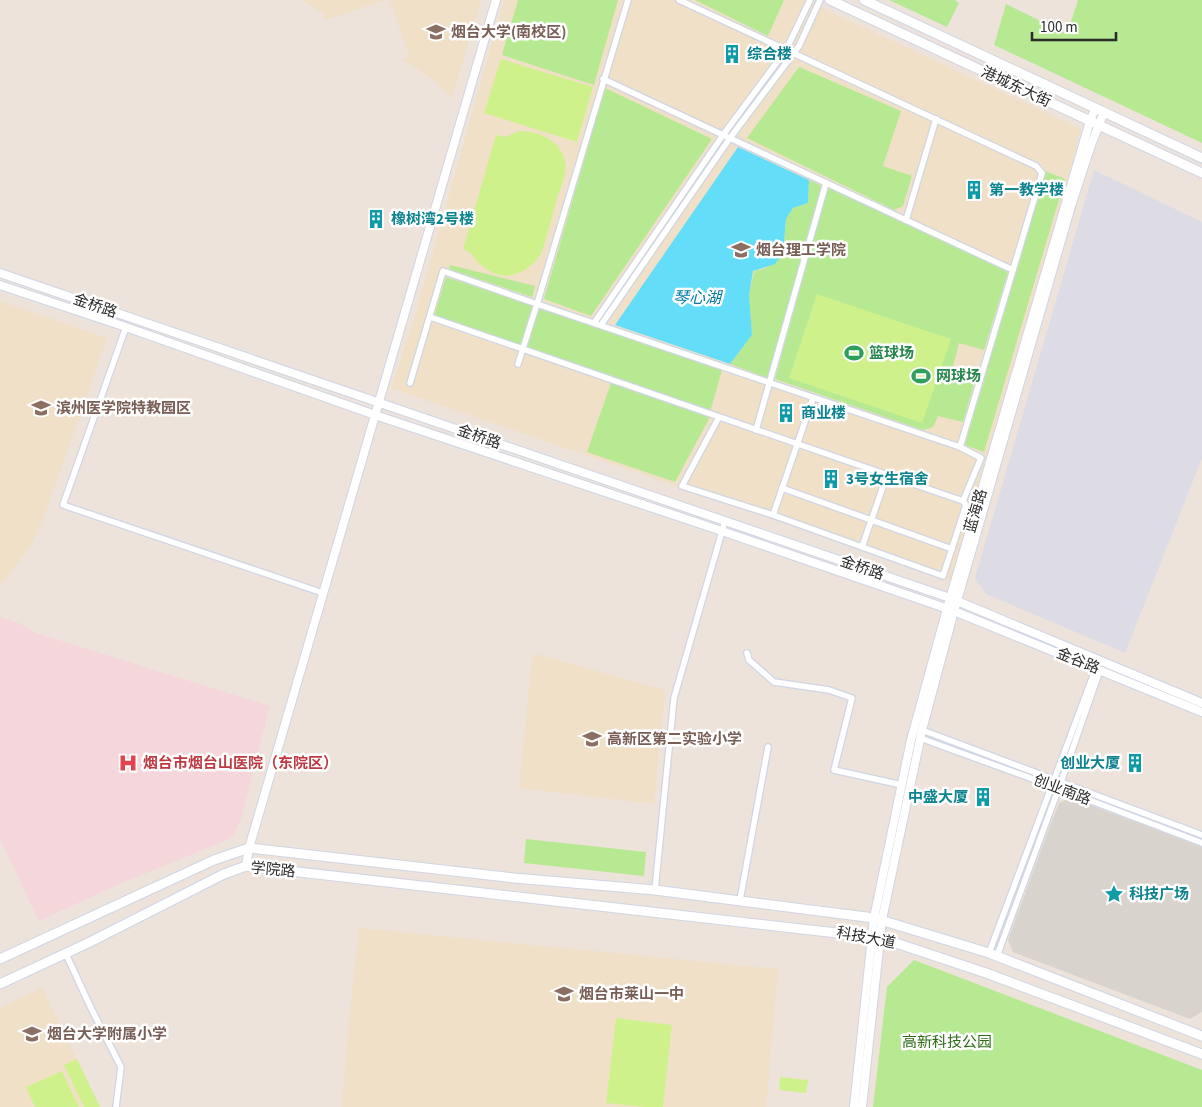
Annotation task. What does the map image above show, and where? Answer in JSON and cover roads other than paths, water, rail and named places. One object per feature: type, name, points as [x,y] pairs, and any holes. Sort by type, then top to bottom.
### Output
[{"type":"main road","name":"港城东大街","points":[[830,0],[1202,173]]},
{"type":"main road","name":"港城东大街","points":[[864,0],[1202,158]]},
{"type":"main road","name":"学院路","points":[[0,959],[205,864],[248,848],[514,878]]},
{"type":"main road","name":"学院路","points":[[0,984],[66,954],[224,874],[246,866],[512,895]]},
{"type":"main road","name":"科技大道","points":[[514,878],[656,890],[878,919],[993,954],[1202,1036]]},
{"type":"main road","points":[[512,895],[514,878]]},
{"type":"main road","name":"科技大道","points":[[512,895],[876,937],[986,973],[1202,1054]]},
{"type":"street","points":[[246,866],[248,848],[496,0]]},
{"type":"street","points":[[518,364],[538,304],[603,79],[628,0]]},
{"type":"street","points":[[679,0],[1036,166],[1042,173],[960,448]]},
{"type":"street","points":[[594,323],[723,135],[786,50],[810,0]]},
{"type":"street","points":[[601,325],[730,138],[799,46],[820,0]]},
{"type":"street","points":[[603,79],[1013,270]]},
{"type":"street","name":"蓝海路","points":[[878,919],[911,740],[1099,110]]},
{"type":"street","points":[[906,220],[936,119]]},
{"type":"street","points":[[756,430],[826,183]]},
{"type":"street","points":[[410,383],[443,271],[960,448],[981,458],[963,501]]},
{"type":"street","name":"金桥路","points":[[0,273],[954,600]]},
{"type":"street","name":"金桥路","points":[[0,285],[951,610]]},
{"type":"street","points":[[430,317],[963,501],[966,505],[943,576],[773,515],[682,486],[719,417]]},
{"type":"street","points":[[126,327],[63,505],[323,593]]},
{"type":"street","points":[[773,515],[813,398]]},
{"type":"street","points":[[862,548],[888,475]]},
{"type":"street","points":[[782,488],[952,549]]},
{"type":"street","points":[[656,890],[674,698],[725,521]]},
{"type":"street","name":"金谷路","points":[[954,600],[1202,703]]},
{"type":"street","name":"蓝海路","points":[[878,919],[951,610]]},
{"type":"street","name":"金谷路","points":[[951,610],[1202,712]]},
{"type":"street","points":[[747,653],[749,660],[774,682],[829,690],[852,698],[834,770],[902,785]]},
{"type":"street","points":[[993,954],[1098,669]]},
{"type":"street","name":"创业南路","points":[[921,734],[1056,784],[1202,834]]},
{"type":"street","points":[[740,900],[768,747]]},
{"type":"street","name":"创业南路","points":[[1056,784],[1202,843]]},
{"type":"street","points":[[854,1107],[878,919]]},
{"type":"street","points":[[862,1107],[876,937]]},
{"type":"street","points":[[66,954],[121,1067],[116,1107]]},
{"type":"water","name":"琴心湖","points":[[738,147],[809,180],[808,203],[793,208],[786,219],[783,253],[775,264],[753,271],[749,295],[752,335],[730,364],[615,325]]},
{"type":"place","name":"烟台大学(南校区)","points":[[436,32]]},
{"type":"place","name":"综合楼","points":[[732,54]]},
{"type":"place","name":"第一教学楼","points":[[974,190]]},
{"type":"place","name":"橡树湾2号楼","points":[[376,219]]},
{"type":"place","name":"烟台理工学院","points":[[741,250]]},
{"type":"place","name":"篮球场","points":[[854,353]]},
{"type":"place","name":"网球场","points":[[921,376]]},
{"type":"place","name":"滨州医学院特教园区","points":[[41,408]]},
{"type":"place","name":"商业楼","points":[[786,413]]},
{"type":"place","name":"3号女生宿舍","points":[[831,479]]},
{"type":"place","name":"高新区第二实验小学","points":[[592,739]]},
{"type":"place","name":"烟台市烟台山医院（东院区）","points":[[128,763]]},
{"type":"place","name":"创业大厦","points":[[1135,763]]},
{"type":"place","name":"中盛大厦","points":[[983,797]]},
{"type":"place","name":"科技广场","points":[[1114,894]]},
{"type":"place","name":"烟台市莱山一中","points":[[564,994]]},
{"type":"place","name":"烟台大学附属小学","points":[[32,1034]]},
{"type":"park label","name":"高新科技公园","points":[[947,1042]]}]
